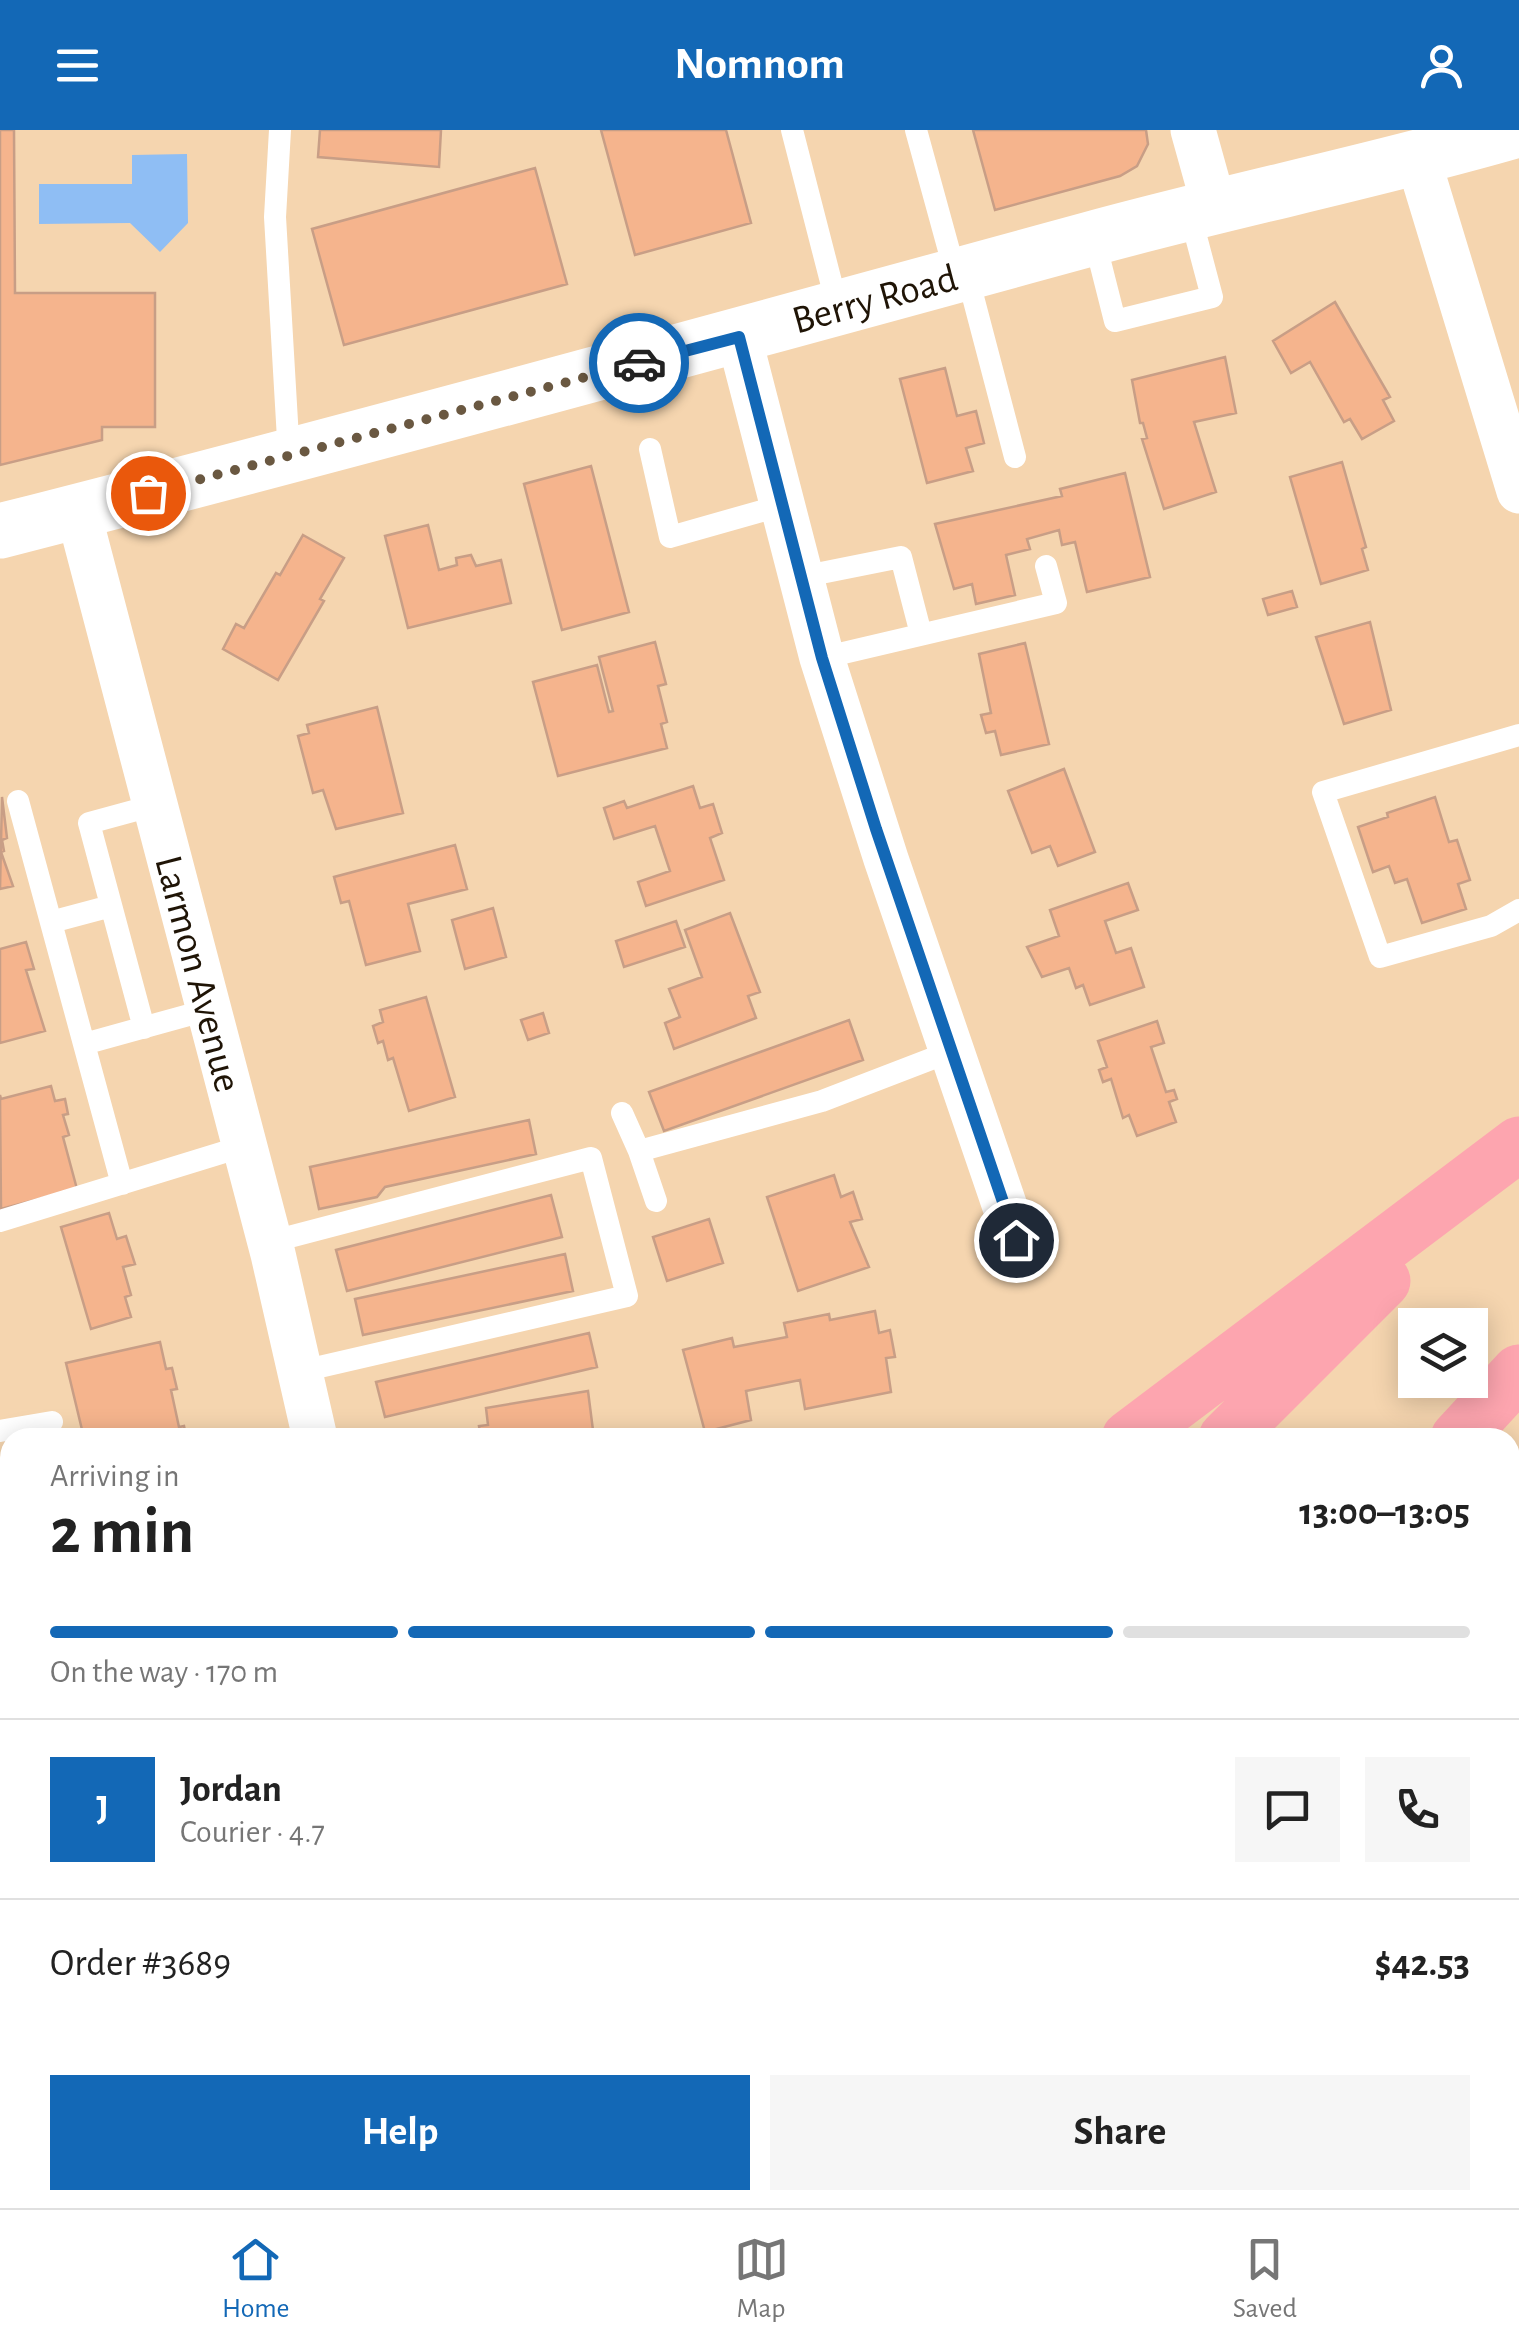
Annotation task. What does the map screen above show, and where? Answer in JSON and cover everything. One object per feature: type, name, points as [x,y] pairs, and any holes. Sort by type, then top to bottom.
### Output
[{"type":"highway","points":[[1142,1428],[1519,1144]]},
{"type":"highway","points":[[1236,1428],[1519,1144]]},
{"type":"highway","points":[[1467,1428],[1519,1372]]},
{"type":"street","points":[[1193,130],[1203,212]]},
{"type":"street","name":"Berry Road","points":[[0,532],[739,337],[1094,238],[1418,159],[1518,130]]},
{"type":"street","points":[[1418,159],[1519,491]]},
{"type":"street","points":[[739,337],[822,658],[1016,1240]]},
{"type":"street","name":"Larmon Avenue","points":[[78,511],[270,1242],[313,1428]]},
{"type":"lane","points":[[280,130],[275,217],[289,456]]},
{"type":"lane","points":[[792,130],[838,309]]},
{"type":"lane","points":[[916,130],[1015,457]]},
{"type":"lane","points":[[1094,238],[1114,320],[1212,298],[1203,212]]},
{"type":"lane","points":[[650,449],[670,537],[783,505]]},
{"type":"lane","points":[[801,578],[901,557],[921,634]]},
{"type":"lane","points":[[822,658],[1056,602],[1046,566]]},
{"type":"lane","points":[[1519,736],[1324,792],[1380,957],[1491,926],[1519,910]]},
{"type":"lane","points":[[18,802],[122,1184]]},
{"type":"lane","points":[[144,1028],[89,823],[154,805]]},
{"type":"lane","points":[[51,922],[111,906]]},
{"type":"lane","points":[[84,1044],[207,1010]]},
{"type":"lane","points":[[639,1151],[822,1101],[952,1051]]},
{"type":"lane","points":[[622,1114],[656,1201]]},
{"type":"lane","points":[[0,1221],[244,1146]]},
{"type":"lane","points":[[270,1242],[591,1158],[626,1296],[302,1371]]},
{"type":"lane","points":[[17,1428],[52,1422]]},
{"type":"water","points":[[187,154],[188,223],[160,252],[130,223],[39,224],[39,184],[132,184],[132,155]]},
{"type":"building","points":[[0,130],[14,130],[15,293],[155,293],[155,427],[102,427],[102,440],[0,465]]},
{"type":"building","points":[[320,130],[441,130],[439,167],[318,157]]},
{"type":"building","points":[[601,130],[726,130],[751,223],[635,255]]},
{"type":"building","points":[[973,130],[1146,130],[1148,144],[1137,166],[1120,176],[995,210]]},
{"type":"building","points":[[535,168],[567,284],[344,345],[312,229]]},
{"type":"building","points":[[1335,302],[1390,397],[1383,400],[1394,421],[1362,439],[1350,419],[1344,422],[1310,362],[1291,373],[1273,341]]},
{"type":"building","points":[[1225,357],[1236,413],[1194,422],[1216,492],[1164,509],[1142,439],[1147,438],[1140,423],[1132,380]]},
{"type":"building","points":[[945,368],[957,416],[976,411],[984,443],[966,448],[973,471],[927,483],[900,379]]},
{"type":"building","points":[[1342,462],[1366,547],[1362,549],[1368,570],[1321,584],[1290,477]]},
{"type":"building","points":[[591,466],[629,612],[562,630],[524,484]]},
{"type":"building","points":[[1125,473],[1150,577],[1087,592],[1075,542],[1062,545],[1059,530],[1027,539],[1030,549],[1006,555],[1015,595],[976,604],[972,584],[954,589],[935,524],[1062,496],[1060,489]]},
{"type":"building","points":[[428,525],[439,570],[457,565],[456,558],[471,555],[476,566],[501,560],[511,603],[408,628],[385,536]]},
{"type":"building","points":[[303,535],[344,558],[278,680],[223,649],[236,624],[244,628]]},
{"type":"building","points":[[1292,591],[1297,607],[1268,615],[1263,599]]},
{"type":"building","points":[[1370,622],[1391,710],[1344,724],[1316,637]]},
{"type":"building","points":[[655,642],[666,684],[658,686],[667,722],[661,724],[667,748],[558,776],[533,682],[597,665],[609,712],[613,711],[599,657]]},
{"type":"building","points":[[1025,643],[1049,744],[1001,755],[995,731],[986,733],[981,715],[991,713],[979,654]]},
{"type":"building","points":[[377,707],[403,813],[336,829],[323,790],[313,793],[298,736],[309,733],[307,725]]},
{"type":"building","points":[[1064,769],[1095,852],[1058,866],[1050,846],[1032,853],[1008,791]]},
{"type":"building","points":[[693,786],[700,808],[713,804],[722,833],[710,838],[724,880],[646,906],[638,882],[670,871],[655,826],[614,839],[604,808],[624,801],[627,808]]},
{"type":"building","points":[[2,797],[7,838],[2,840],[1,852],[13,886],[0,889]]},
{"type":"building","points":[[1435,797],[1449,842],[1457,840],[1470,880],[1458,884],[1466,909],[1422,923],[1407,879],[1395,883],[1389,866],[1373,872],[1358,827]]},
{"type":"building","points":[[455,845],[467,889],[408,904],[420,951],[366,965],[349,901],[341,903],[334,877]]},
{"type":"building","points":[[1128,883],[1138,910],[1105,921],[1116,953],[1131,948],[1144,987],[1090,1005],[1083,985],[1076,988],[1069,968],[1042,977],[1027,947],[1059,936],[1050,910]]},
{"type":"building","points":[[493,908],[506,957],[465,969],[452,920]]},
{"type":"building","points":[[730,913],[760,992],[748,996],[756,1018],[674,1049],[665,1023],[680,1017],[669,989],[702,977],[685,930]]},
{"type":"building","points":[[676,921],[685,947],[624,967],[616,941]]},
{"type":"building","points":[[26,942],[34,969],[26,970],[45,1031],[0,1043],[0,949]]},
{"type":"building","points":[[426,997],[455,1097],[409,1111],[393,1058],[388,1060],[383,1041],[378,1043],[373,1026],[383,1022],[380,1010]]},
{"type":"building","points":[[543,1013],[549,1033],[528,1040],[521,1020]]},
{"type":"building","points":[[849,1020],[863,1060],[664,1131],[649,1092]]},
{"type":"building","points":[[1157,1021],[1164,1043],[1151,1047],[1166,1092],[1174,1090],[1177,1099],[1169,1102],[1176,1122],[1137,1136],[1129,1115],[1123,1118],[1111,1079],[1103,1082],[1099,1070],[1107,1067],[1098,1041]]},
{"type":"building","points":[[51,1086],[55,1101],[65,1099],[68,1114],[63,1115],[69,1135],[63,1137],[77,1189],[1,1209],[0,1095],[1,1099]]},
{"type":"building","points":[[529,1120],[536,1154],[385,1187],[377,1197],[319,1209],[310,1167]]},
{"type":"building","points":[[834,1175],[841,1197],[853,1192],[862,1219],[850,1222],[869,1267],[798,1291],[767,1197]]},
{"type":"building","points":[[551,1195],[562,1237],[347,1291],[336,1250]]},
{"type":"building","points":[[109,1213],[117,1239],[126,1236],[135,1264],[123,1267],[131,1295],[125,1297],[131,1317],[91,1329],[61,1227]]},
{"type":"building","points":[[709,1219],[723,1263],[667,1281],[653,1237]]},
{"type":"building","points":[[565,1254],[573,1291],[363,1335],[355,1299]]},
{"type":"building","points":[[875,1311],[879,1333],[890,1330],[895,1357],[886,1358],[891,1392],[805,1409],[800,1380],[746,1391],[751,1420],[704,1428],[683,1350],[732,1338],[734,1347],[787,1337],[784,1323],[829,1314],[830,1320]]},
{"type":"building","points":[[589,1333],[597,1367],[385,1417],[376,1382]]},
{"type":"building","points":[[160,1342],[166,1369],[172,1368],[177,1389],[171,1390],[179,1427],[184,1428],[82,1428],[66,1363]]},
{"type":"building","points":[[588,1391],[593,1428],[479,1428],[488,1425],[486,1408]]},
{"type":"way so far","points":[[148,493],[639,363]]},
{"type":"route","points":[[639,363],[739,337],[822,658],[856,769],[1016,1240]]}]
